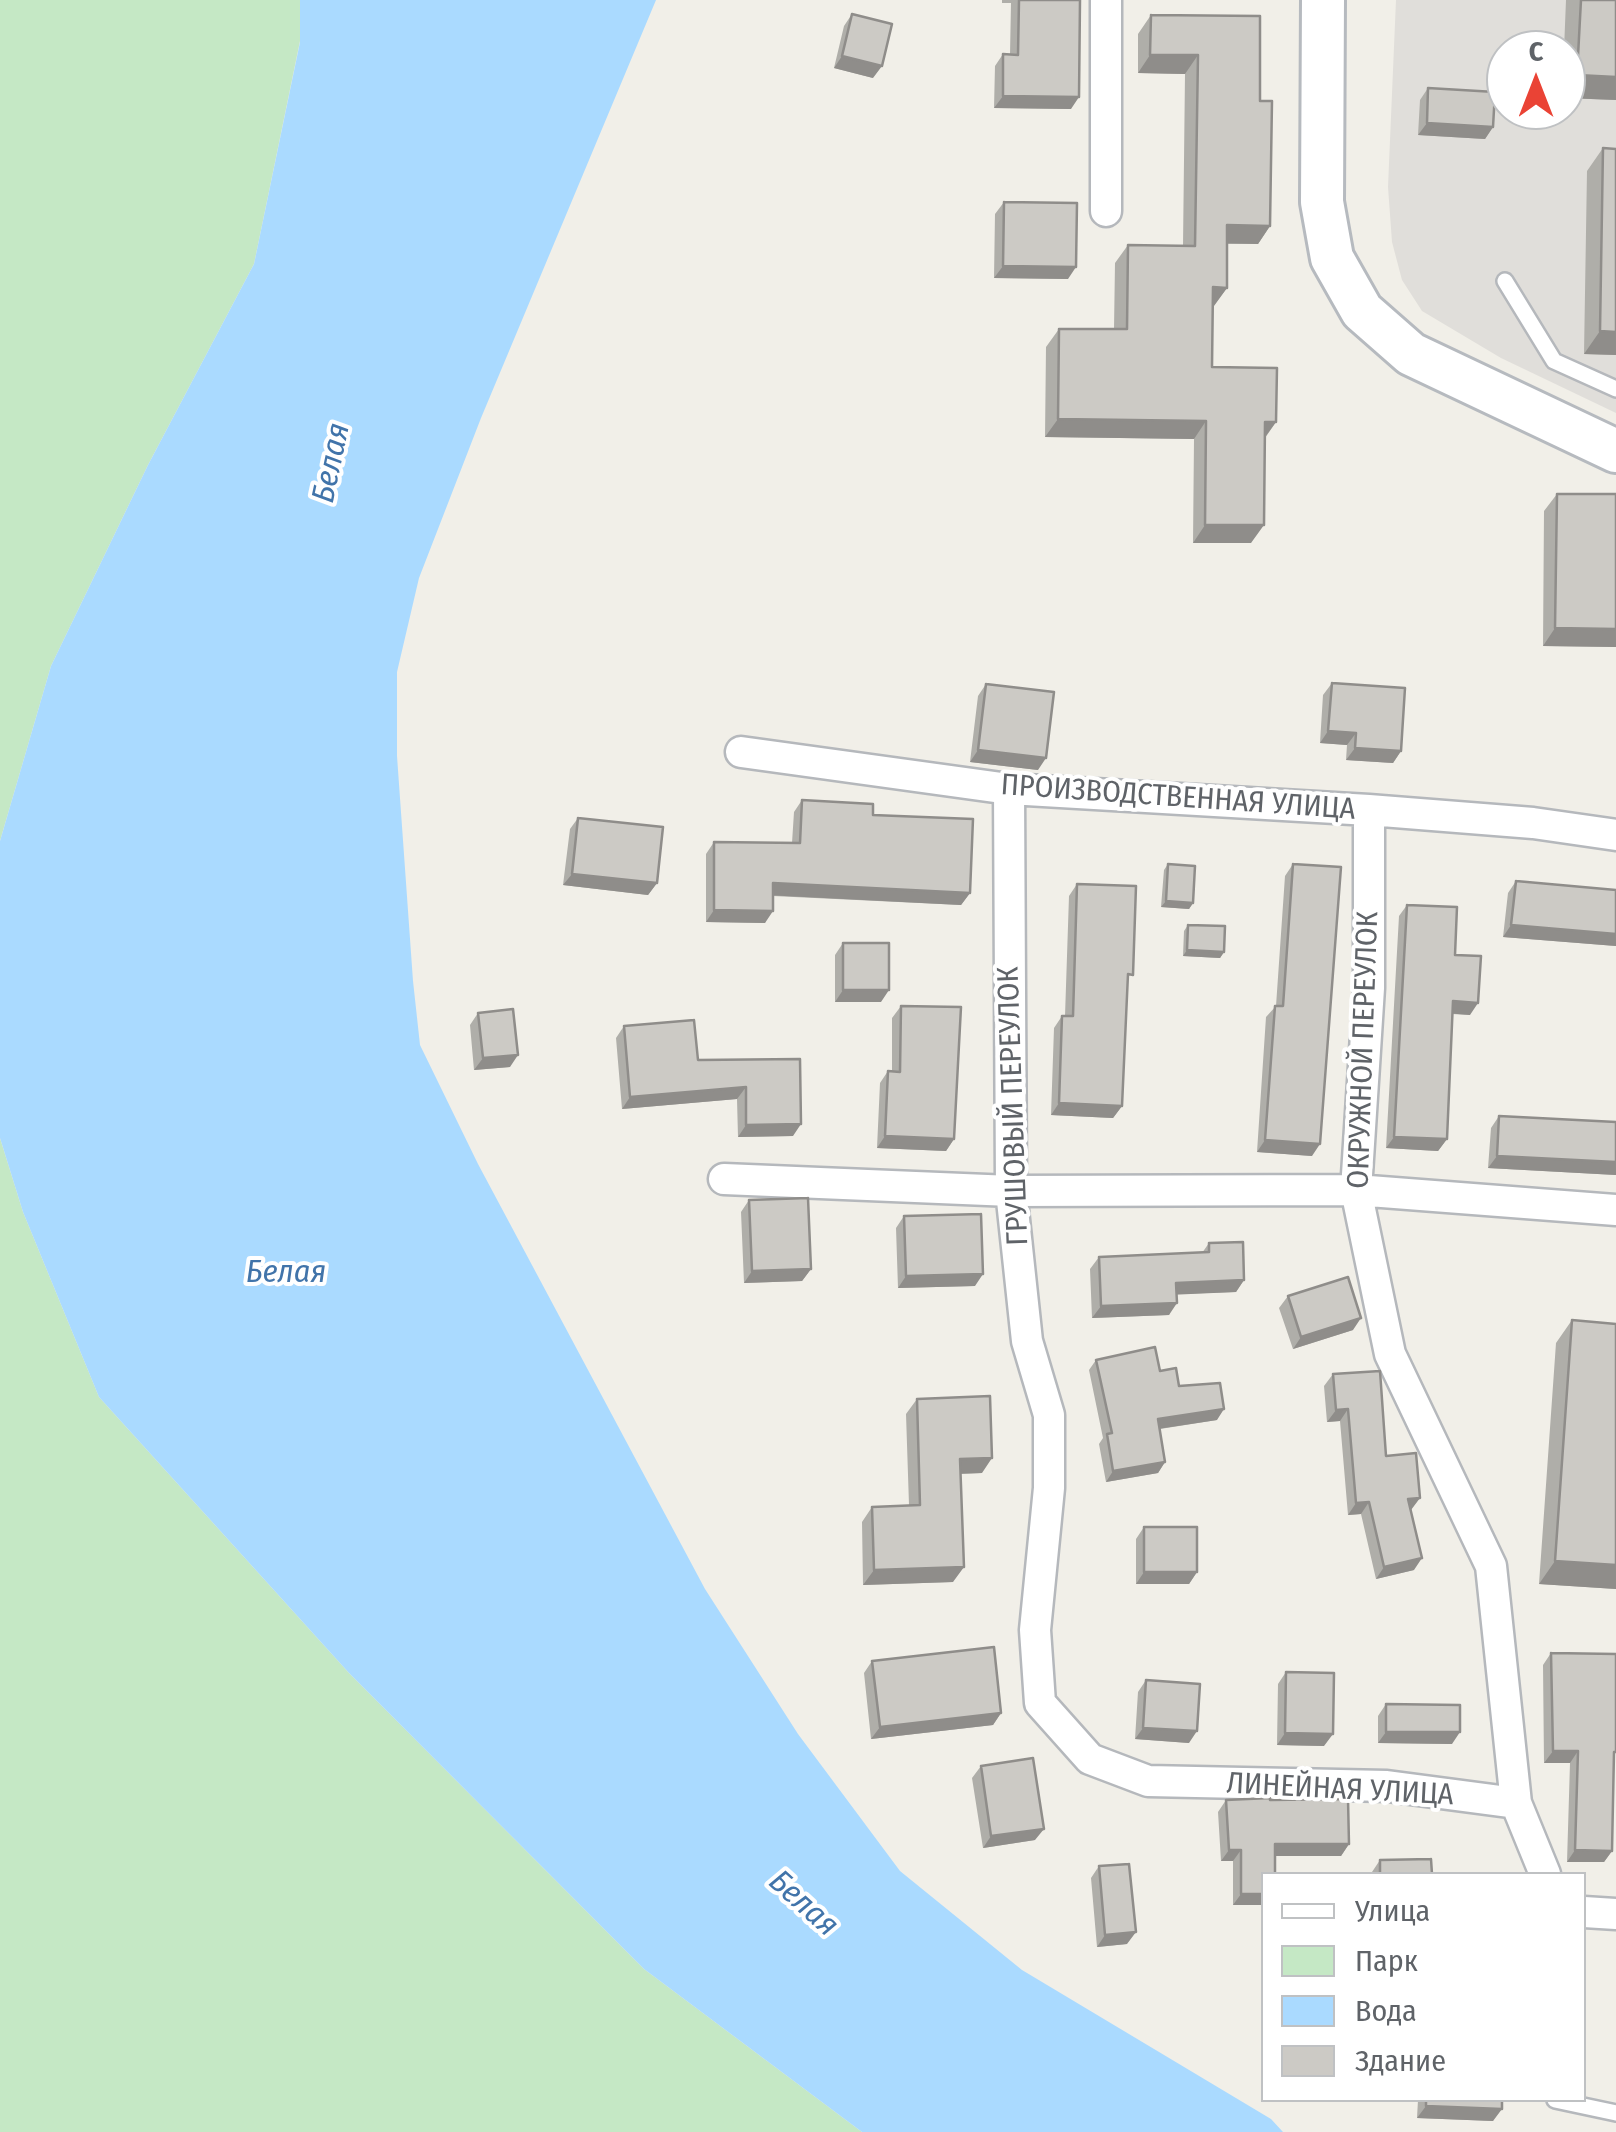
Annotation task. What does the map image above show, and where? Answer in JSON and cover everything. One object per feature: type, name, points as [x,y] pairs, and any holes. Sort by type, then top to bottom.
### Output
[{"type":"main road","points":[[1324,0],[1322,202],[1332,258],[1362,311],[1411,354],[1616,451]]},
{"type":"street","points":[[1106,0],[1106,211]]},
{"type":"street","name":"ПРОИЗВОДСТВЕННАЯ УЛИЦА","points":[[741,752],[1010,789],[1369,810],[1533,823],[1616,835]]},
{"type":"street","name":"ГРУШОВЫЙ ПЕРЕУЛОК","points":[[1010,789],[1010,1191],[1027,1341],[1049,1416],[1048,1488],[1035,1630],[1040,1703],[1090,1759]]},
{"type":"street","name":"ОКРУЖНОЙ ПЕРЕУЛОК","points":[[1369,810],[1369,988],[1356,1190],[1390,1354],[1491,1566],[1516,1803]]},
{"type":"street","points":[[724,1180],[1010,1191],[1356,1190],[1616,1210]]},
{"type":"street","name":"ЛИНЕЙНАЯ УЛИЦА","points":[[1090,1759],[1148,1781],[1387,1786],[1516,1803]]},
{"type":"street","points":[[1516,1803],[1544,1872]]},
{"type":"street","points":[[1586,1912],[1616,1914]]},
{"type":"lane","points":[[1505,281],[1554,361],[1616,390]]},
{"type":"lane","points":[[1564,2102],[1616,2113]]},
{"type":"shaded area","points":[[1396,0],[1616,0],[1616,413],[1501,358],[1422,311],[1402,280],[1392,242],[1388,187]]},
{"type":"green space","points":[[0,0],[300,0],[300,41],[254,264],[148,465],[51,666],[0,841]]},
{"type":"green space","points":[[0,1138],[23,1212],[99,1397],[349,1673],[644,1969],[862,2132],[0,2132]]},
{"type":"water","name":"Белая","points":[[300,0],[656,0],[481,418],[419,578],[397,672],[397,756],[420,1045],[478,1164],[705,1589],[798,1734],[900,1871],[1022,1970],[1271,2119],[1283,2132],[862,2132],[644,1969],[349,1673],[99,1397],[23,1212],[0,1138],[0,841],[51,666],[148,465],[254,264],[300,42]]},
{"type":"building","points":[[1019,0],[1080,0],[1079,97],[1003,96],[1003,54],[1018,55]]},
{"type":"building","points":[[1581,0],[1616,0],[1616,77],[1586,75],[1586,30],[1579,30]]},
{"type":"building","points":[[852,14],[892,24],[882,66],[842,56]]},
{"type":"building","points":[[1151,15],[1260,16],[1260,101],[1272,101],[1270,226],[1227,225],[1227,288],[1213,287],[1212,367],[1277,368],[1276,422],[1265,422],[1264,525],[1205,525],[1206,421],[1058,419],[1059,329],[1127,329],[1128,245],[1195,246],[1198,55],[1150,55]]},
{"type":"building","points":[[1428,88],[1486,91],[1486,127],[1427,123]]},
{"type":"building","points":[[1603,148],[1616,149],[1616,332],[1600,331]]},
{"type":"building","points":[[1004,202],[1077,203],[1076,267],[1003,266]]},
{"type":"building","points":[[1557,494],[1616,494],[1616,629],[1555,628]]},
{"type":"building","points":[[1332,683],[1405,688],[1401,751],[1355,748],[1356,733],[1328,731]]},
{"type":"building","points":[[986,684],[1054,692],[1046,758],[978,750]]},
{"type":"building","points":[[802,800],[873,804],[873,815],[973,819],[970,893],[773,883],[773,911],[714,910],[714,842],[800,843]]},
{"type":"building","points":[[578,818],[663,827],[657,883],[572,874]]},
{"type":"building","points":[[1168,864],[1195,866],[1193,903],[1166,901]]},
{"type":"building","points":[[1293,864],[1341,867],[1320,1144],[1265,1140],[1275,1006],[1283,1006]]},
{"type":"building","points":[[1516,881],[1616,890],[1616,934],[1511,925]]},
{"type":"building","points":[[1077,884],[1136,886],[1122,1106],[1059,1103],[1062,1016],[1073,1016]]},
{"type":"building","points":[[1407,905],[1457,907],[1455,955],[1481,956],[1478,1003],[1453,1001],[1447,1139],[1394,1137]]},
{"type":"building","points":[[1188,925],[1225,926],[1224,952],[1187,950]]},
{"type":"building","points":[[843,943],[889,943],[889,990],[843,990]]},
{"type":"building","points":[[901,1006],[961,1007],[954,1139],[885,1136],[888,1071],[900,1072]]},
{"type":"building","points":[[513,1009],[518,1055],[483,1058],[478,1013]]},
{"type":"building","points":[[694,1020],[698,1060],[800,1059],[801,1124],[746,1125],[746,1087],[630,1097],[624,1026]]},
{"type":"building","points":[[1499,1116],[1616,1122],[1616,1162],[1497,1156]]},
{"type":"building","points":[[808,1198],[811,1269],[752,1271],[749,1200]]},
{"type":"building","points":[[981,1214],[983,1274],[906,1276],[904,1216]]},
{"type":"building","points":[[1243,1242],[1244,1280],[1176,1283],[1177,1303],[1101,1306],[1099,1257],[1209,1252],[1209,1243]]},
{"type":"building","points":[[1348,1277],[1361,1318],[1301,1337],[1288,1296]]},
{"type":"building","points":[[1572,1320],[1616,1324],[1616,1565],[1555,1561]]},
{"type":"building","points":[[1155,1347],[1160,1371],[1176,1368],[1179,1386],[1220,1383],[1224,1409],[1158,1419],[1165,1462],[1113,1471],[1107,1434],[1112,1433],[1096,1360]]},
{"type":"building","points":[[1380,1371],[1386,1456],[1416,1453],[1420,1498],[1408,1499],[1422,1558],[1384,1567],[1369,1502],[1356,1503],[1348,1409],[1336,1410],[1333,1374]]},
{"type":"building","points":[[990,1396],[992,1458],[960,1459],[964,1567],[874,1570],[872,1507],[920,1505],[917,1399]]},
{"type":"building","points":[[1144,1527],[1197,1527],[1197,1572],[1144,1572]]},
{"type":"building","points":[[994,1647],[1001,1713],[880,1727],[872,1661]]},
{"type":"building","points":[[1551,1653],[1616,1654],[1612,1851],[1575,1850],[1578,1751],[1553,1751]]},
{"type":"building","points":[[1286,1672],[1334,1673],[1333,1734],[1285,1733]]},
{"type":"building","points":[[1146,1680],[1200,1684],[1197,1731],[1143,1728]]},
{"type":"building","points":[[1386,1704],[1460,1705],[1460,1732],[1386,1732]]},
{"type":"building","points":[[1033,1758],[1044,1829],[991,1836],[981,1766]]},
{"type":"building","points":[[1348,1799],[1349,1844],[1275,1844],[1275,1872],[1261,1872],[1261,1894],[1241,1894],[1241,1850],[1229,1850],[1226,1800]]},
{"type":"building","points":[[1431,1859],[1432,1872],[1380,1872],[1380,1860]]},
{"type":"building","points":[[1129,1864],[1136,1932],[1105,1935],[1099,1866]]},
{"type":"building","points":[[1426,2102],[1502,2102],[1502,2109],[1426,2106]]}]
